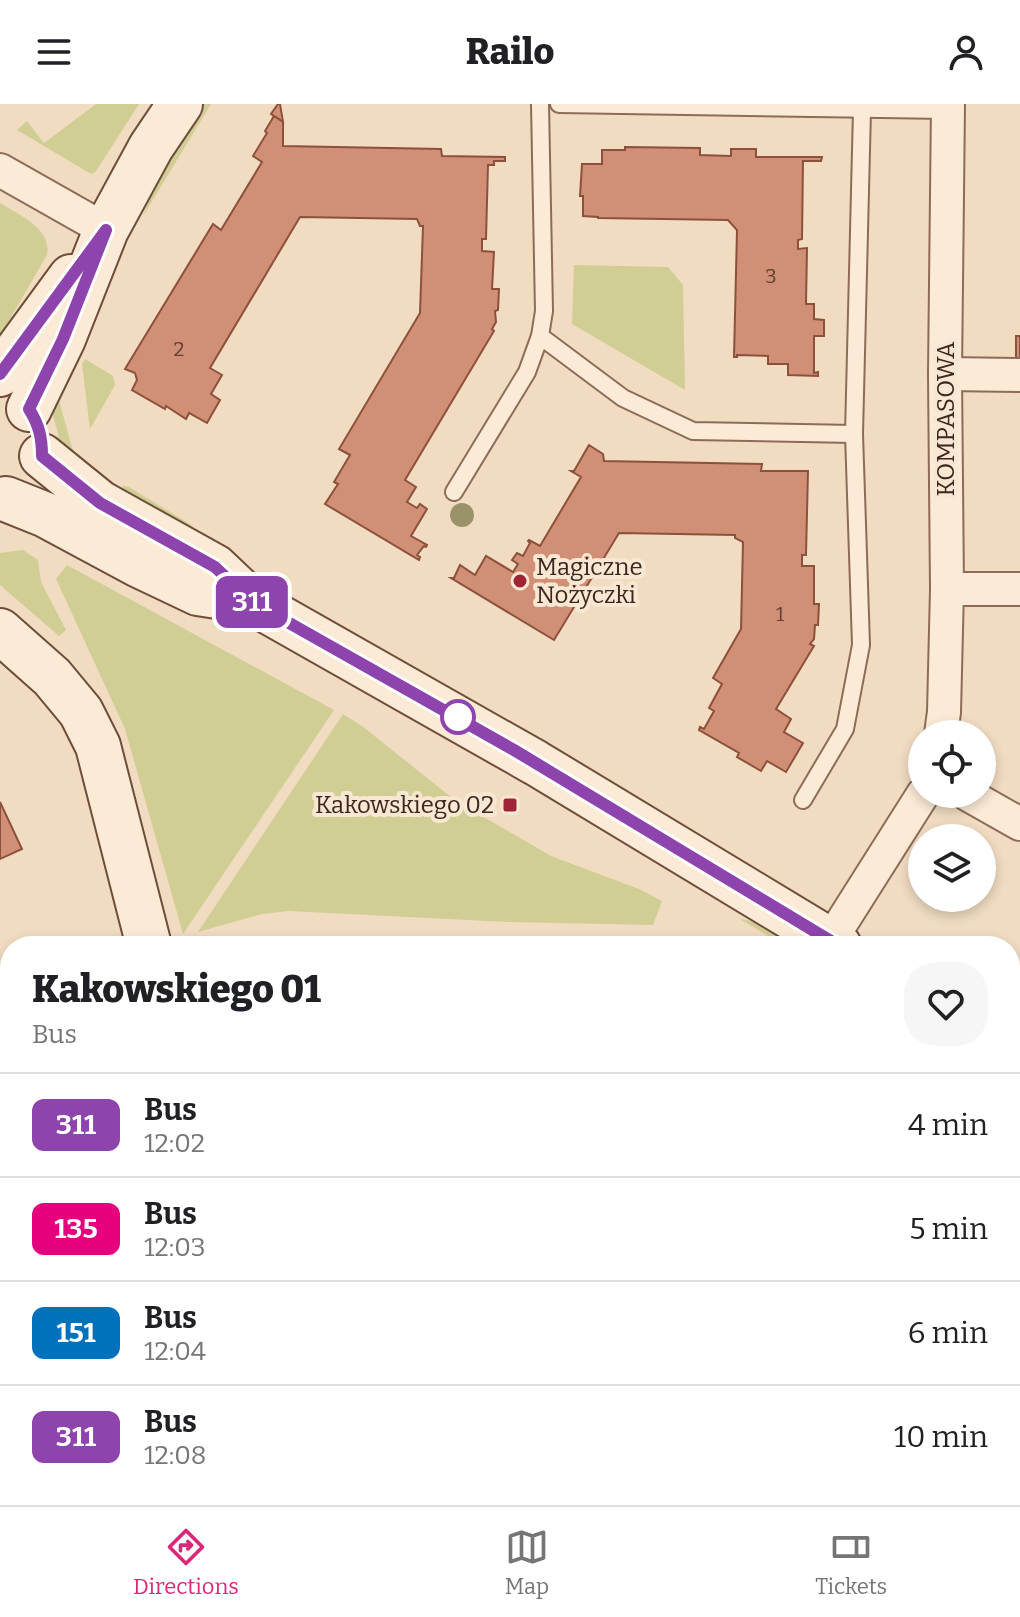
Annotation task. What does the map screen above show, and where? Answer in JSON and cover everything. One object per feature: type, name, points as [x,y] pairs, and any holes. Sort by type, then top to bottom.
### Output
[{"type":"street","points":[[3,500],[23,489],[35,474],[42,456],[38,423],[14,400],[63,339],[106,230],[151,147],[180,104]]},
{"type":"street","name":"KOMPASOWA","points":[[943,720],[947,589],[945,374],[948,107]]},
{"type":"street","points":[[0,170],[106,230]]},
{"type":"street","points":[[0,374],[106,230]]},
{"type":"street","points":[[945,374],[1020,375]]},
{"type":"street","points":[[42,456],[100,503],[215,567],[252,602],[511,748],[823,936]]},
{"type":"street","points":[[3,500],[46,515],[198,593],[252,602]]},
{"type":"street","points":[[947,589],[1020,589]]},
{"type":"street","points":[[0,631],[52,677],[81,712],[98,746],[146,936]]},
{"type":"street","points":[[839,936],[915,808]]},
{"type":"street","points":[[992,808],[1020,824]]},
{"type":"lane","points":[[454,492],[527,372],[540,336],[544,311],[540,104]]},
{"type":"lane","points":[[559,104],[862,110],[948,107]]},
{"type":"lane","points":[[803,800],[845,729],[861,645],[854,434],[862,110]]},
{"type":"lane","points":[[540,336],[623,398],[693,431],[854,434]]},
{"type":"shaded area","points":[[96,104],[139,104],[91,174],[17,130],[27,121],[44,143]]},
{"type":"shaded area","points":[[202,104],[211,104],[143,216],[168,158]]},
{"type":"shaded area","points":[[0,203],[39,230],[47,246],[47,255],[0,336]]},
{"type":"shaded area","points":[[574,265],[668,267],[683,285],[685,390],[572,324]]},
{"type":"shaded area","points":[[85,359],[113,376],[115,385],[90,429],[82,364]]},
{"type":"shaded area","points":[[58,389],[59,402],[78,459],[60,445],[51,410]]},
{"type":"shaded area","points":[[129,487],[193,526],[115,491]]},
{"type":"shaded area","points":[[23,550],[38,560],[41,582],[66,630],[59,636],[0,585],[0,553]]},
{"type":"shaded area","points":[[67,565],[334,710],[183,934],[125,729],[56,579]]},
{"type":"shaded area","points":[[343,714],[456,801],[551,856],[639,889],[662,901],[653,925],[507,922],[289,911],[262,914],[198,932]]},
{"type":"shaded area","points":[[740,919],[763,926],[780,936],[768,936]]},
{"type":"building","points":[[280,104],[283,122],[271,114]]},
{"type":"building","points":[[274,116],[283,122],[283,146],[441,149],[442,156],[505,157],[505,161],[494,161],[494,165],[488,165],[486,239],[482,239],[482,251],[494,252],[492,289],[499,289],[494,331],[405,480],[416,487],[407,502],[417,508],[420,504],[427,509],[411,536],[427,545],[417,555],[419,560],[325,504],[338,484],[334,482],[350,455],[339,449],[420,313],[423,226],[417,219],[300,217],[210,368],[222,375],[211,394],[220,400],[207,423],[189,413],[186,419],[132,390],[137,380],[135,373],[125,369],[213,224],[221,230],[262,162],[253,156]]},
{"type":"building","points":[[625,147],[700,148],[700,155],[731,156],[731,149],[756,149],[756,157],[822,157],[821,161],[803,161],[802,239],[798,240],[798,249],[807,248],[806,304],[814,304],[814,319],[824,320],[824,336],[814,336],[814,373],[818,372],[818,376],[788,375],[788,364],[768,364],[768,356],[734,357],[737,230],[728,220],[583,216],[583,196],[580,196],[582,164],[602,164],[602,150],[625,150]]},
{"type":"building","points":[[1016,336],[1020,336],[1020,363],[1016,363]]},
{"type":"building","points":[[589,445],[603,454],[604,461],[762,464],[761,471],[808,471],[806,555],[802,555],[802,566],[814,566],[814,604],[819,604],[818,625],[815,625],[814,639],[810,644],[814,646],[776,709],[791,719],[784,732],[803,743],[786,772],[767,761],[761,771],[737,757],[739,753],[699,730],[700,727],[704,729],[714,711],[709,708],[722,684],[713,678],[741,629],[743,542],[735,535],[619,533],[554,640],[451,578],[454,578],[460,565],[475,575],[486,556],[513,572],[518,564],[512,560],[517,553],[523,556],[529,540],[540,546],[581,477],[571,471],[574,471]]},
{"type":"building","points":[[0,802],[22,849],[0,859]]},
{"type":"bus line","name":"311","points":[[0,374],[106,230],[63,339],[29,409],[38,423],[42,456],[100,503],[215,567],[252,602],[514,750],[822,936]]},
{"type":"place","name":"Magiczne Nożyczki","points":[[520,581]]},
{"type":"place","name":"Kakowskiego 02","points":[[510,805]]}]
